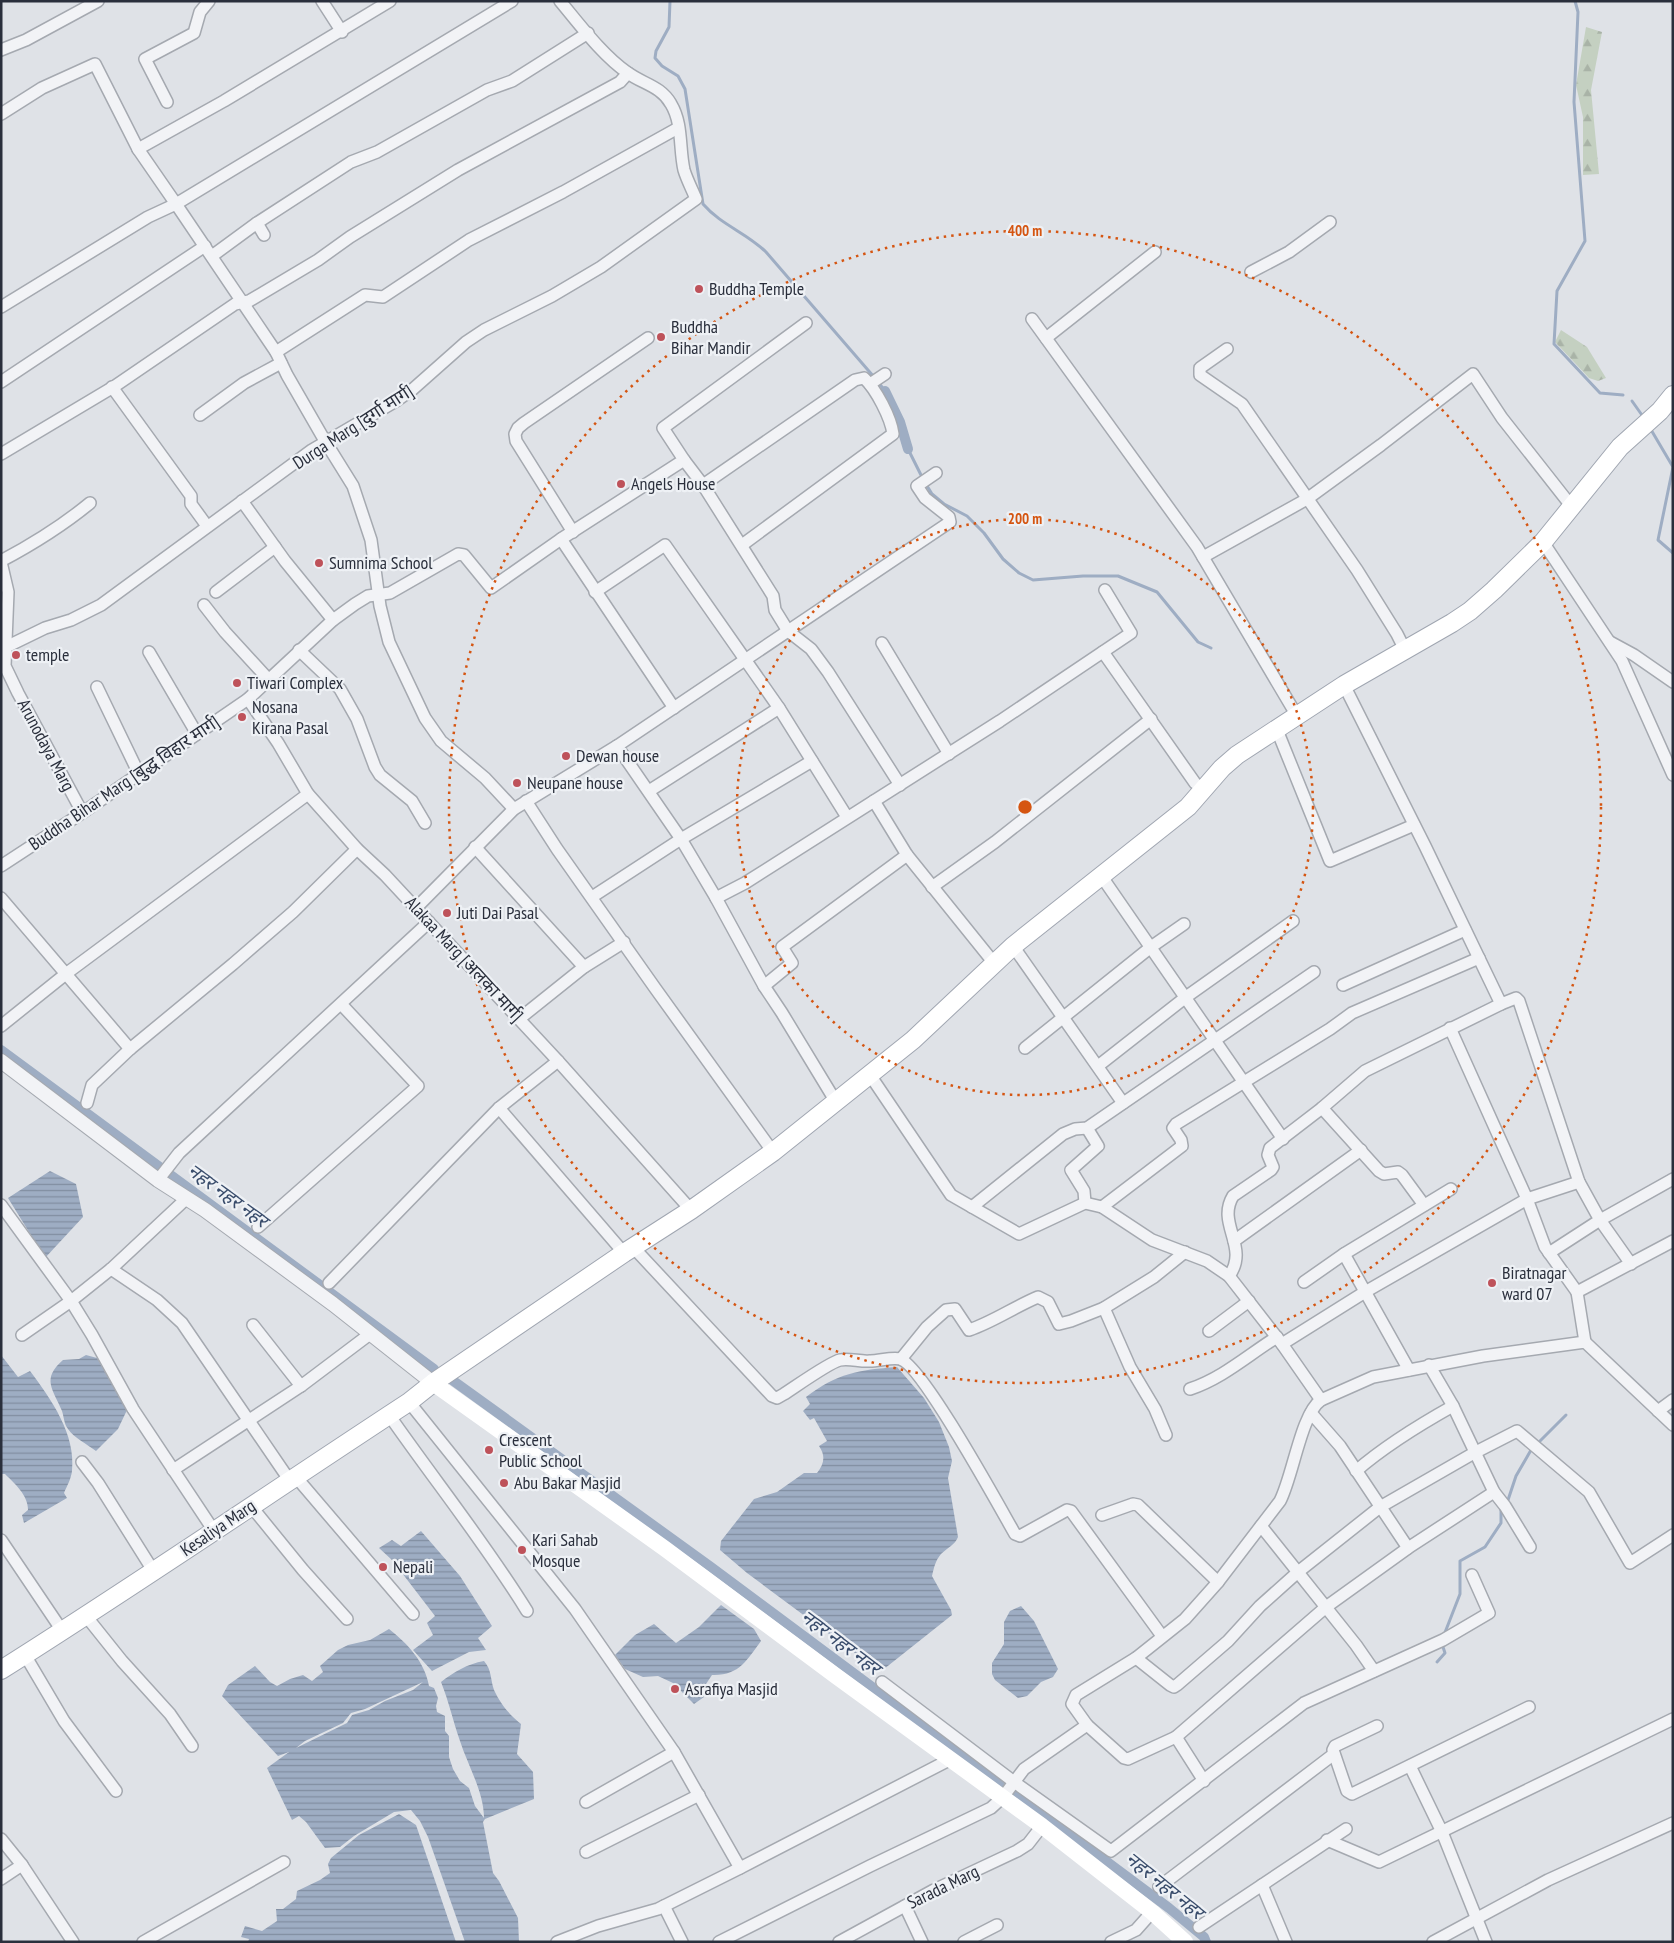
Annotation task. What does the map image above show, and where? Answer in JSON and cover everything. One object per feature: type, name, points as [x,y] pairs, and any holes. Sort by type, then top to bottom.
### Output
[{"type":"main road","name":"Kesaliya Marg","points":[[1,1670],[63,1632],[409,1402],[433,1383],[691,1210],[773,1152],[913,1040],[1013,946],[1188,807],[1222,768],[1238,755],[1344,685],[1470,611],[1542,542],[1572,507],[1602,467],[1660,411],[1673,395]]},
{"type":"main road","points":[[433,1383],[664,1548],[836,1676],[1004,1796],[1152,1912],[1185,1942]]},
{"type":"street","points":[[1,50],[26,40],[98,1]]},
{"type":"street","points":[[167,102],[145,60],[194,33],[200,12],[209,1]]},
{"type":"street","points":[[322,1],[342,32]]},
{"type":"street","points":[[138,149],[342,32],[390,1]]},
{"type":"street","points":[[1,307],[148,217],[176,204],[512,1]]},
{"type":"street","points":[[276,352],[365,295],[382,297],[469,240],[563,192],[678,128],[677,116],[670,102],[661,91],[628,73],[600,48],[560,1]]},
{"type":"street","points":[[1,382],[208,251],[257,223],[351,162],[376,152],[487,90],[512,81],[588,33]]},
{"type":"street","points":[[1,114],[42,88],[96,64],[138,149],[276,352],[325,442],[353,486],[371,540],[379,594],[389,642],[425,718],[441,741],[485,778],[514,809]]},
{"type":"street","points":[[1,454],[112,387],[235,304],[243,303],[318,260],[350,237],[458,170],[620,82],[628,73]]},
{"type":"street","name":"Durga Marg [दुर्गा मार्ग]","points":[[6,647],[45,628],[71,620],[101,605],[207,526],[325,442],[396,401],[413,389],[466,342],[484,330],[544,300],[601,268],[696,199],[684,170],[678,128]]},
{"type":"street","points":[[1251,272],[1289,252],[1330,222]]},
{"type":"street","points":[[257,223],[264,235]]},
{"type":"street","points":[[1046,338],[1155,252]]},
{"type":"street","points":[[1032,319],[1203,557],[1297,716]]},
{"type":"street","points":[[806,322],[663,428],[742,545],[773,596],[775,610],[788,631],[811,649],[828,672],[900,785]]},
{"type":"street","points":[[573,532],[516,440],[515,434],[524,423],[648,338]]},
{"type":"street","points":[[1226,349],[1200,368],[1200,375],[1242,404],[1358,570],[1405,650]]},
{"type":"street","points":[[200,415],[244,383],[281,363]]},
{"type":"street","points":[[870,384],[885,374]]},
{"type":"street","points":[[1203,557],[1307,499],[1381,446],[1473,374],[1502,418],[1572,507]]},
{"type":"street","points":[[703,485],[855,380],[864,378],[870,384],[892,424],[893,434],[742,545]]},
{"type":"street","points":[[112,387],[191,496],[191,504],[207,526]]},
{"type":"street","name":"Buddha Bihar Marg [बुद्ध विहार मार्ग]","points":[[1,866],[248,699],[333,620],[368,596],[390,593],[458,554],[464,555],[491,588],[561,539],[684,460]]},
{"type":"street","points":[[416,908],[514,809],[617,746],[950,522],[950,517],[925,498],[917,486],[936,473]]},
{"type":"street","points":[[242,501],[333,620]]},
{"type":"street","points":[[1,562],[32,546],[90,502]]},
{"type":"street","points":[[561,539],[674,708]]},
{"type":"street","points":[[1542,542],[1622,661],[1673,775]]},
{"type":"street","points":[[595,592],[665,545],[780,708],[847,817]]},
{"type":"street","points":[[216,592],[275,546]]},
{"type":"street","name":"Arunodaya Marg","points":[[1,562],[8,592],[6,647],[3,667],[82,812]]},
{"type":"street","points":[[716,898],[745,883],[949,754],[1131,633],[1105,590]]},
{"type":"street","points":[[204,605],[225,632],[269,680]]},
{"type":"street","points":[[1608,641],[1634,655],[1673,682]]},
{"type":"street","points":[[882,644],[949,754]]},
{"type":"street","points":[[299,650],[340,689],[357,719],[375,767],[380,775],[412,801],[425,823]]},
{"type":"street","points":[[149,652],[197,734]]},
{"type":"street","points":[[1103,652],[1196,783],[1204,790]]},
{"type":"street","points":[[1344,685],[1500,1004]]},
{"type":"street","points":[[97,687],[139,774]]},
{"type":"street","name":"Alakaa Marg [अलका मार्ग]","points":[[248,699],[278,743],[308,794],[357,849],[385,875],[519,1018],[691,1210]]},
{"type":"street","points":[[649,791],[780,708]]},
{"type":"street","points":[[932,887],[995,842],[1150,720]]},
{"type":"street","points":[[1277,730],[1330,861],[1414,825]]},
{"type":"street","points":[[617,746],[682,839],[764,986],[836,1102]]},
{"type":"street","points":[[592,897],[682,839],[812,762]]},
{"type":"street","points":[[1,1026],[67,973],[308,794]]},
{"type":"street","points":[[526,801],[557,849],[624,942],[654,988],[773,1152]]},
{"type":"street","points":[[874,801],[907,855],[994,963]]},
{"type":"street","points":[[475,847],[584,967]]},
{"type":"street","points":[[87,1103],[92,1085],[130,1049],[293,912],[357,849]]},
{"type":"street","points":[[764,986],[792,963],[782,947],[907,855]]},
{"type":"street","points":[[1102,877],[1283,1139]]},
{"type":"street","points":[[1,898],[130,1049]]},
{"type":"street","points":[[1098,1066],[1186,997],[1293,921]]},
{"type":"street","points":[[159,1177],[169,1164],[428,922]]},
{"type":"street","points":[[1025,1048],[1151,947],[1184,924]]},
{"type":"street","points":[[1343,985],[1465,930]]},
{"type":"street","points":[[519,1018],[584,967],[624,942]]},
{"type":"street","points":[[1013,946],[1065,1017],[1123,1103]]},
{"type":"street","points":[[1102,1207],[1182,1146],[1181,1140],[1173,1128],[1176,1124],[1330,1029],[1352,1013],[1478,958]]},
{"type":"street","points":[[972,1207],[1063,1134],[1076,1128],[1087,1128],[1314,972]]},
{"type":"street","points":[[1229,1276],[1235,1268],[1238,1257],[1228,1216],[1230,1202],[1233,1196],[1274,1167],[1268,1151],[1365,1071],[1450,1028],[1516,998],[1520,1000],[1578,1182],[1600,1220],[1630,1264]]},
{"type":"street","points":[[258,1227],[418,1086],[341,1004]]},
{"type":"street","points":[[1450,1028],[1549,1253],[1577,1292],[1585,1342],[1673,1425]]},
{"type":"street","points":[[1,1061],[333,1304],[433,1383]]},
{"type":"street","points":[[329,1283],[499,1108],[558,1061]]},
{"type":"street","points":[[870,1075],[951,1195],[1019,1234],[1085,1203],[1102,1207],[1152,1240],[1207,1261],[1229,1276],[1280,1340],[1321,1400]]},
{"type":"street","points":[[499,1108],[629,1250],[772,1396],[777,1398],[837,1360],[849,1359],[861,1362],[901,1359],[909,1365],[922,1381],[965,1445],[1015,1534],[1020,1536],[1067,1510],[1071,1512],[1162,1636]]},
{"type":"street","points":[[1322,1108],[1379,1171],[1388,1174],[1398,1172],[1402,1175],[1424,1205]]},
{"type":"street","points":[[1085,1203],[1084,1191],[1071,1170],[1098,1146],[1087,1128]]},
{"type":"street","points":[[1234,1241],[1361,1150]]},
{"type":"street","points":[[1549,1253],[1600,1220],[1673,1179]]},
{"type":"street","points":[[1190,1389],[1207,1383],[1527,1200],[1578,1182]]},
{"type":"street","points":[[1304,1282],[1344,1254],[1451,1189]]},
{"type":"street","points":[[22,1335],[72,1301],[111,1269],[187,1198]]},
{"type":"street","points":[[1,1205],[72,1301],[133,1409],[214,1531]]},
{"type":"street","points":[[1577,1292],[1673,1241]]},
{"type":"street","points":[[901,1359],[927,1327],[946,1310],[955,1309],[969,1330],[988,1324],[1014,1308],[1038,1297],[1048,1302],[1059,1324],[1104,1308],[1154,1277],[1185,1252]]},
{"type":"street","points":[[1344,1254],[1409,1370]]},
{"type":"street","points":[[111,1269],[156,1300],[182,1324],[293,1479],[413,1614]]},
{"type":"street","points":[[1209,1331],[1249,1301]]},
{"type":"street","points":[[1104,1308],[1130,1367],[1155,1409],[1166,1435]]},
{"type":"street","points":[[253,1324],[300,1386]]},
{"type":"street","points":[[173,1470],[300,1386],[370,1334]]},
{"type":"street","points":[[1494,1492],[1408,1548],[1326,1607],[1176,1737],[1128,1759],[1124,1758],[1087,1725],[1072,1704],[1076,1695],[1136,1658],[1184,1619],[1218,1582],[1280,1501],[1287,1488],[1304,1428],[1316,1403],[1373,1377],[1429,1365],[1585,1342]]},
{"type":"street","points":[[1429,1365],[1453,1406],[1494,1492],[1505,1506],[1530,1547]]},
{"type":"street","points":[[1658,1410],[1673,1400]]},
{"type":"street","points":[[409,1402],[575,1609],[674,1752],[740,1868]]},
{"type":"street","points":[[1356,1471],[1372,1457],[1415,1428],[1453,1406]]},
{"type":"street","points":[[1310,1413],[1340,1446],[1408,1548]]},
{"type":"street","points":[[389,1415],[435,1481],[480,1540],[527,1612]]},
{"type":"street","points":[[1136,1658],[1170,1685],[1178,1686],[1228,1641],[1260,1606],[1298,1572],[1380,1507],[1474,1453],[1517,1431],[1589,1492],[1630,1563],[1673,1535]]},
{"type":"street","points":[[82,1462],[98,1483],[154,1572]]},
{"type":"street","points":[[1102,1515],[1133,1504],[1138,1505],[1218,1582]]},
{"type":"street","points":[[252,1506],[303,1570],[347,1619]]},
{"type":"street","points":[[1261,1526],[1356,1644],[1374,1672]]},
{"type":"street","points":[[1,1540],[63,1632]]},
{"type":"street","points":[[882,1682],[1013,1783],[1111,1851],[1304,1703],[1443,1640],[1489,1613],[1472,1575]]},
{"type":"street","points":[[86,1616],[122,1661],[170,1714],[192,1746]]},
{"type":"street","points":[[25,1655],[64,1721],[116,1790]]},
{"type":"street","points":[[1376,1726],[1335,1746],[1333,1750],[1347,1791],[1352,1794],[1529,1707]]},
{"type":"street","points":[[1327,1840],[1379,1862],[1673,1719]]},
{"type":"street","points":[[719,1942],[991,1808],[1004,1796],[1024,1769],[1087,1725]]},
{"type":"street","points":[[1176,1737],[1204,1781]]},
{"type":"street","points":[[586,1802],[674,1752]]},
{"type":"street","points":[[1159,1887],[1334,1754]]},
{"type":"street","points":[[557,1942],[598,1926],[664,1906],[951,1759]]},
{"type":"street","points":[[1410,1766],[1442,1832],[1486,1942]]},
{"type":"street","points":[[586,1852],[699,1795]]},
{"type":"street","points":[[1433,1942],[1548,1880],[1673,1823]]},
{"type":"street","name":"Sarada Marg","points":[[839,1942],[934,1890],[1018,1851],[1028,1844],[1042,1826]]},
{"type":"street","points":[[1199,1927],[1346,1829]]},
{"type":"street","points":[[1,1839],[22,1865],[73,1942]]},
{"type":"street","points":[[143,1942],[284,1862]]},
{"type":"street","points":[[1,1879],[22,1865]]},
{"type":"street","points":[[1262,1885],[1286,1942]]},
{"type":"street","points":[[664,1906],[682,1942]]},
{"type":"street","points":[[905,1906],[922,1942]]},
{"type":"street","points":[[1112,1942],[1136,1930],[1152,1912]]},
{"type":"street","points":[[964,1942],[997,1925]]},
{"type":"green space","points":[[1586,27],[1602,32],[1591,90],[1599,174],[1583,175],[1583,117],[1576,85]]},
{"type":"green space","points":[[1561,330],[1587,347],[1606,378],[1598,381],[1589,378],[1555,342]]},
{"type":"water","points":[[50,1171],[76,1184],[83,1217],[45,1258],[8,1198]]},
{"type":"water","points":[[1,1355],[18,1377],[30,1371],[46,1393],[66,1430],[72,1457],[72,1471],[64,1493],[67,1498],[24,1523],[22,1515],[28,1510],[26,1499],[5,1474],[1,1474]]},
{"type":"water","points":[[86,1355],[97,1358],[127,1410],[118,1429],[96,1451],[77,1438],[68,1429],[51,1384],[52,1373],[63,1360],[79,1359]]},
{"type":"water","points":[[897,1367],[924,1398],[939,1422],[949,1447],[952,1461],[948,1478],[958,1537],[939,1557],[932,1576],[952,1615],[884,1669],[871,1665],[747,1573],[720,1550],[721,1541],[754,1499],[777,1492],[804,1473],[817,1473],[821,1466],[823,1457],[819,1446],[827,1441],[814,1418],[810,1420],[803,1411],[810,1404],[806,1397],[828,1383],[849,1374]]},
{"type":"water","points":[[421,1531],[460,1576],[492,1626],[478,1638],[486,1650],[469,1652],[432,1671],[413,1650],[433,1635],[427,1623],[435,1616],[392,1560],[379,1548],[392,1540],[401,1546]]},
{"type":"water","points":[[721,1605],[754,1629],[761,1641],[736,1670],[721,1675],[712,1675],[704,1687],[704,1697],[694,1704],[673,1683],[658,1676],[643,1677],[625,1669],[615,1655],[635,1635],[654,1624],[676,1643],[699,1627]]},
{"type":"water","points":[[1021,1606],[1034,1621],[1058,1669],[1053,1677],[1041,1682],[1027,1696],[1018,1698],[995,1680],[992,1674],[992,1663],[1004,1644],[1004,1622],[1010,1611]]},
{"type":"water","points":[[389,1629],[409,1647],[419,1661],[424,1669],[429,1686],[434,1688],[438,1698],[437,1712],[445,1716],[445,1731],[449,1736],[449,1757],[453,1769],[460,1781],[469,1788],[475,1806],[484,1818],[479,1789],[460,1741],[441,1682],[461,1669],[484,1661],[499,1700],[521,1724],[517,1754],[533,1772],[534,1799],[485,1819],[483,1822],[493,1873],[518,1918],[519,1942],[465,1942],[428,1837],[420,1821],[411,1810],[394,1812],[354,1836],[340,1847],[325,1848],[306,1822],[299,1816],[292,1820],[267,1768],[289,1752],[278,1756],[222,1696],[228,1685],[255,1666],[270,1682],[277,1686],[303,1675],[312,1681],[323,1672],[320,1666],[338,1650],[348,1645],[370,1640]],"holes":[[[423,1682],[413,1690],[385,1701],[369,1710],[352,1715],[347,1723],[296,1748],[305,1741],[343,1723],[351,1713],[365,1709]]]},
{"type":"water","points":[[399,1814],[416,1825],[456,1942],[248,1942],[249,1939],[241,1937],[245,1926],[262,1931],[277,1921],[276,1909],[283,1909],[296,1899],[297,1891],[330,1873],[328,1864],[331,1858],[359,1835]]},
{"type":"waterway","points":[[670,1],[669,27],[656,51],[655,58],[662,66],[678,76],[685,89],[703,204],[718,218],[751,239],[766,252],[874,377]]},
{"type":"waterway","points":[[1575,1],[1578,12],[1574,102],[1585,241],[1557,291],[1554,344],[1600,393],[1623,395]]},
{"type":"waterway","points":[[878,382],[885,391]]},
{"type":"waterway","points":[[885,391],[900,422],[908,449]]},
{"type":"waterway","points":[[1632,401],[1644,418]]},
{"type":"waterway","points":[[1650,428],[1673,467],[1658,540],[1673,553]]},
{"type":"waterway","points":[[908,449],[932,494],[944,504],[967,516],[984,533],[1003,559],[1019,573],[1033,580],[1083,576],[1118,576],[1157,592],[1198,642],[1211,648]]},
{"type":"waterway","name":"नहर नहर नहर","points":[[1,1050],[434,1369]]},
{"type":"waterway","name":"नहर नहर नहर","points":[[448,1377],[711,1567],[1169,1908],[1204,1937],[1206,1942]]},
{"type":"waterway","points":[[1540,1441],[1566,1415]]},
{"type":"waterway","points":[[1508,1500],[1516,1476],[1531,1450]]},
{"type":"waterway","points":[[1444,1635],[1460,1594],[1460,1561],[1485,1547],[1501,1523],[1501,1507]]},
{"type":"waterway","points":[[1437,1662],[1445,1653],[1442,1644]]},
{"type":"place","name":"Buddha Temple","points":[[699,289]]},
{"type":"place","name":"Buddha Bihar Mandir","points":[[661,337]]},
{"type":"place","name":"Angels House","points":[[621,484]]},
{"type":"place","name":"Sumnima School","points":[[319,563]]},
{"type":"place","name":"temple","points":[[16,655]]},
{"type":"place","name":"Tiwari Complex","points":[[237,683]]},
{"type":"place","name":"Nosana Kirana Pasal","points":[[242,717]]},
{"type":"place","name":"Dewan house","points":[[566,756]]},
{"type":"place","name":"Neupane house","points":[[517,783]]},
{"type":"place","name":"Juti Dai Pasal","points":[[447,913]]},
{"type":"place","name":"Biratnagar ward 07","points":[[1492,1283]]},
{"type":"place","name":"Crescent Public School","points":[[489,1450]]},
{"type":"place","name":"Abu Bakar Masjid","points":[[504,1483]]},
{"type":"place","name":"Kari Sahab Mosque","points":[[522,1550]]},
{"type":"place","name":"Nepali","points":[[383,1567]]},
{"type":"place","name":"Asrafiya Masjid","points":[[675,1689]]}]
